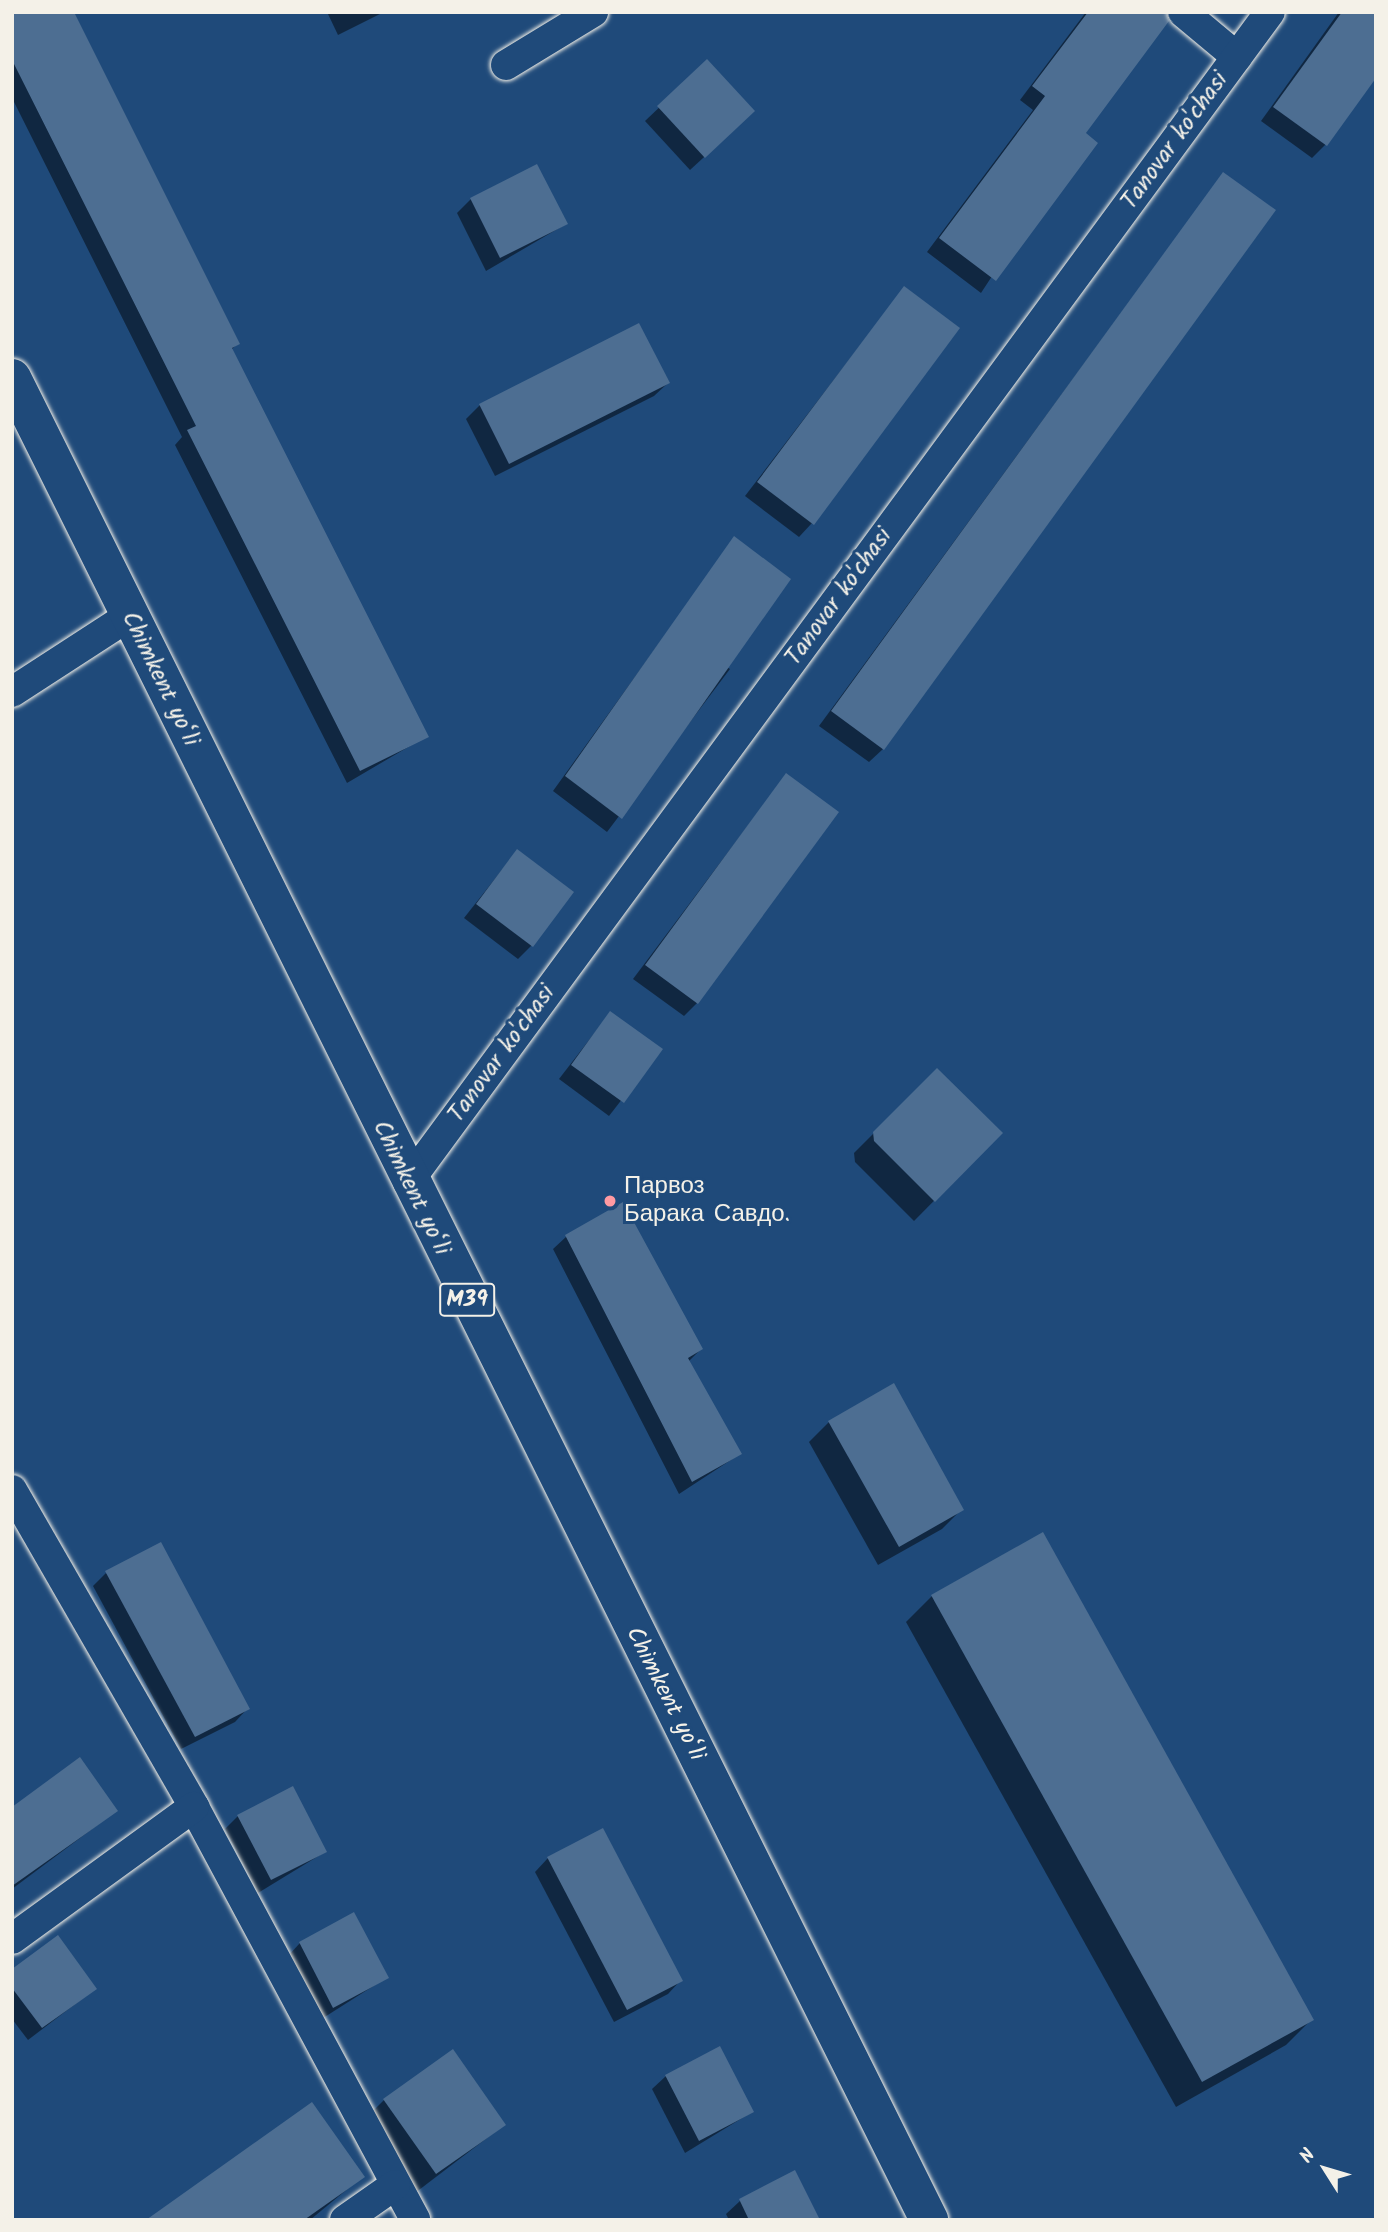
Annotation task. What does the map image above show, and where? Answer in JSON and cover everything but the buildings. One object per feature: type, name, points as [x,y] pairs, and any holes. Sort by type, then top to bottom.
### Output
[{"type":"highway","name":"Chimkent yo‘li","points":[[12,378],[408,1182],[929,2220]]},
{"type":"street","points":[[506,65],[593,12]]},
{"type":"street","points":[[1183,12],[1237,57]]},
{"type":"street","name":"Tanovar ko'chasi","points":[[408,1182],[1270,12]]},
{"type":"street","points":[[12,692],[129,616]]},
{"type":"street","points":[[12,1490],[194,1807],[415,2220]]},
{"type":"street","points":[[12,1939],[194,1807]]},
{"type":"street","points":[[345,2220],[395,2185]]},
{"type":"place","name":"Парвоз Барака Савдо.","points":[[610,1201]]}]
